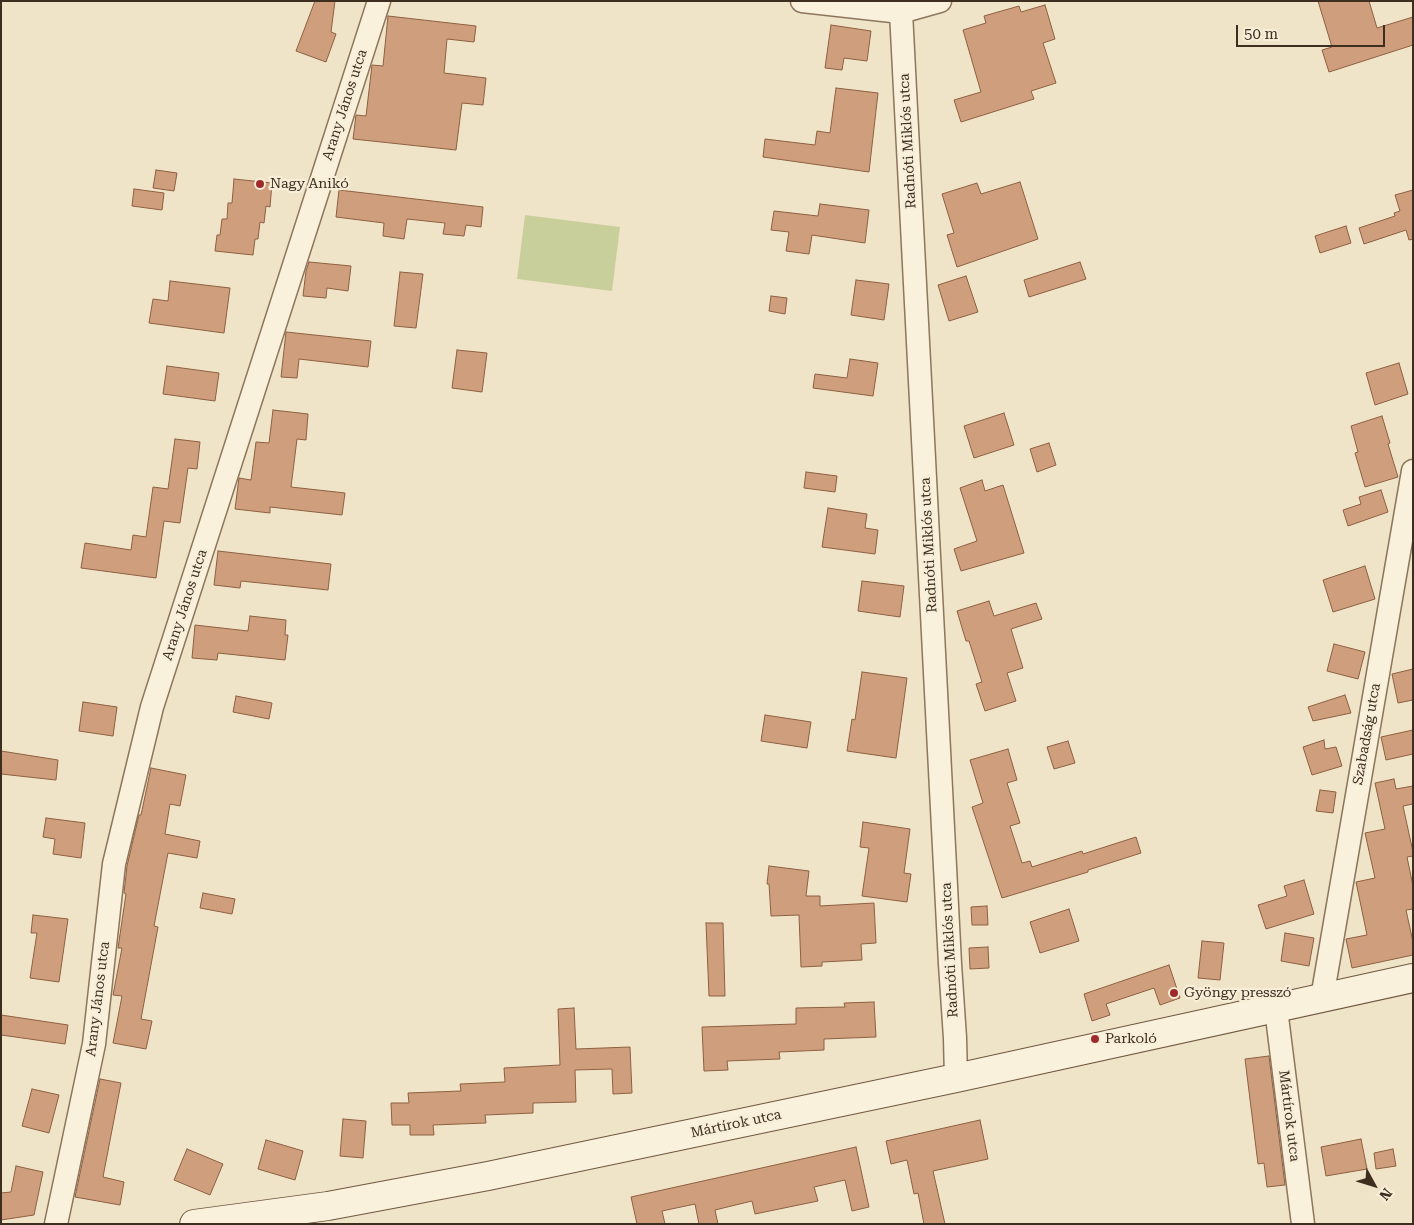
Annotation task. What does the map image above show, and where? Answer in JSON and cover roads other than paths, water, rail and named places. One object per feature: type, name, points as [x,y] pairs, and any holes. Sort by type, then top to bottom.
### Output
[{"type":"main road","name":"Mártírok utca","points":[[194,1224],[294,1217],[328,1206],[488,1176],[956,1078],[1413,978]]},
{"type":"street","name":"Arany János utca","points":[[56,1224],[94,1044],[114,864],[152,707],[379,1]]},
{"type":"street","points":[[802,1],[901,12],[940,1]]},
{"type":"street","name":"Radnóti Miklós utca","points":[[901,12],[950,964],[956,1038],[956,1078]]},
{"type":"street","name":"Szabadság utca","points":[[1322,998],[1413,471]]},
{"type":"street","name":"Mártírok utca","points":[[1276,1008],[1303,1224]]},
{"type":"place","name":"Nagy Anikó","points":[[260,184]]},
{"type":"place","name":"Gyöngy presszó","points":[[1174,993]]},
{"type":"place","name":"Parkoló","points":[[1095,1039]]}]
